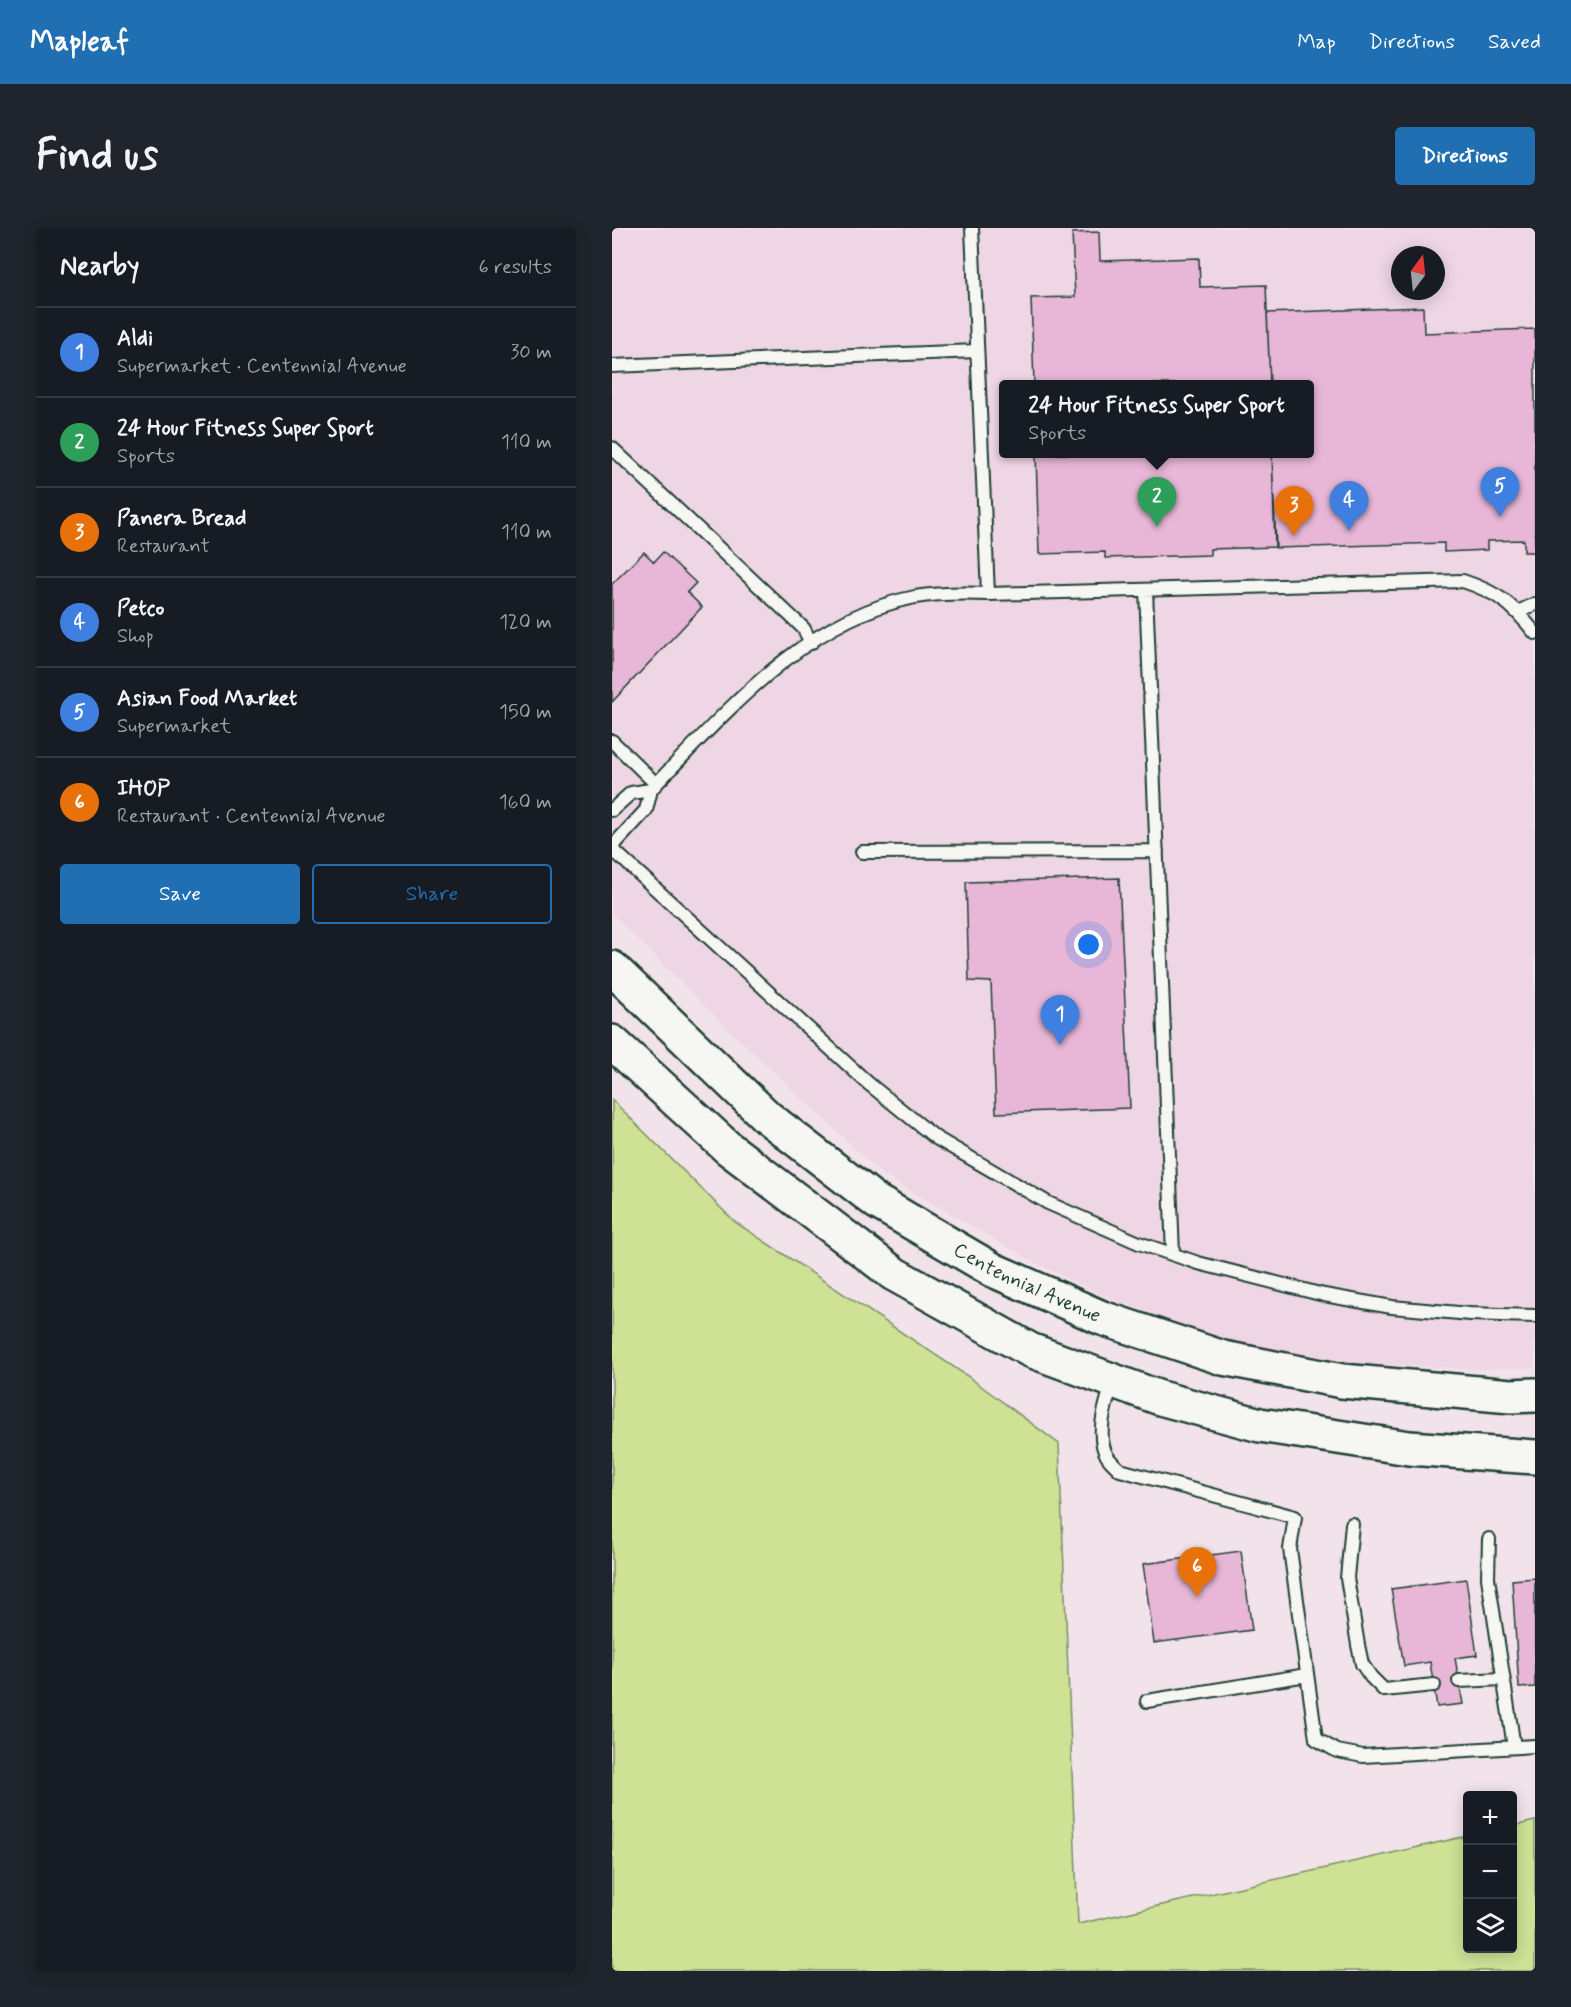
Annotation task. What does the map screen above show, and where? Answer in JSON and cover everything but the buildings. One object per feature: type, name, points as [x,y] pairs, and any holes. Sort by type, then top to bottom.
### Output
[{"type":"main road","name":"Centennial Avenue","points":[[612,968],[767,1118],[877,1202],[993,1270],[1101,1318],[1224,1358],[1342,1381],[1511,1396],[1535,1395]]},
{"type":"main road","points":[[612,1042],[728,1148],[894,1274],[1030,1350],[1160,1398],[1260,1425],[1410,1448],[1535,1457]]},
{"type":"lane","points":[[972,228],[988,594]]},
{"type":"lane","points":[[612,366],[977,351]]},
{"type":"lane","points":[[612,448],[796,621],[804,629],[811,643]]},
{"type":"lane","points":[[1535,633],[1507,602],[1488,589],[1463,581],[956,593],[914,597],[864,613],[811,643],[744,693],[653,787],[646,810],[612,848],[869,1084],[936,1138],[1048,1203],[1139,1243],[1198,1263],[1324,1295],[1392,1307],[1470,1314],[1535,1316]]},
{"type":"lane","points":[[1146,590],[1173,1254]]},
{"type":"lane","points":[[1518,612],[1535,604]]},
{"type":"lane","points":[[612,741],[653,787]]},
{"type":"lane","points":[[612,810],[630,793],[653,787]]},
{"type":"lane","points":[[862,852],[1157,851]]},
{"type":"lane","points":[[1113,1380],[1103,1414],[1102,1434],[1107,1456],[1120,1470],[1295,1517],[1290,1549],[1316,1739],[1337,1751],[1363,1756],[1535,1746]]},
{"type":"lane","points":[[1352,1524],[1347,1578],[1362,1664],[1384,1690],[1434,1685]]},
{"type":"lane","points":[[1489,1539],[1488,1578],[1514,1747]]},
{"type":"lane","points":[[1147,1701],[1307,1675]]},
{"type":"lane","points":[[1460,1682],[1503,1679]]},
{"type":"shaded area","points":[[612,228],[1535,228],[1535,1368],[1471,1369],[1321,1362],[1210,1335],[1111,1299],[1037,1264],[883,1175],[728,1029],[612,914]]},
{"type":"green space","points":[[612,1100],[735,1222],[969,1377],[1059,1444],[1078,1924],[1463,1837],[1463,1953],[1517,1953],[1517,1825],[1535,1821],[1535,1971],[612,1971]]},
{"type":"place","name":"Asian Food Market","points":[[1500,517]]},
{"type":"place","name":"24 Hour Fitness Super Sport","points":[[1157,527]]},
{"type":"place","name":"Petco","points":[[1349,531]]},
{"type":"place","name":"Panera Bread","points":[[1294,536]]},
{"type":"place","name":"Aldi","points":[[1060,1045]]},
{"type":"place","name":"IHOP","points":[[1197,1597]]}]
